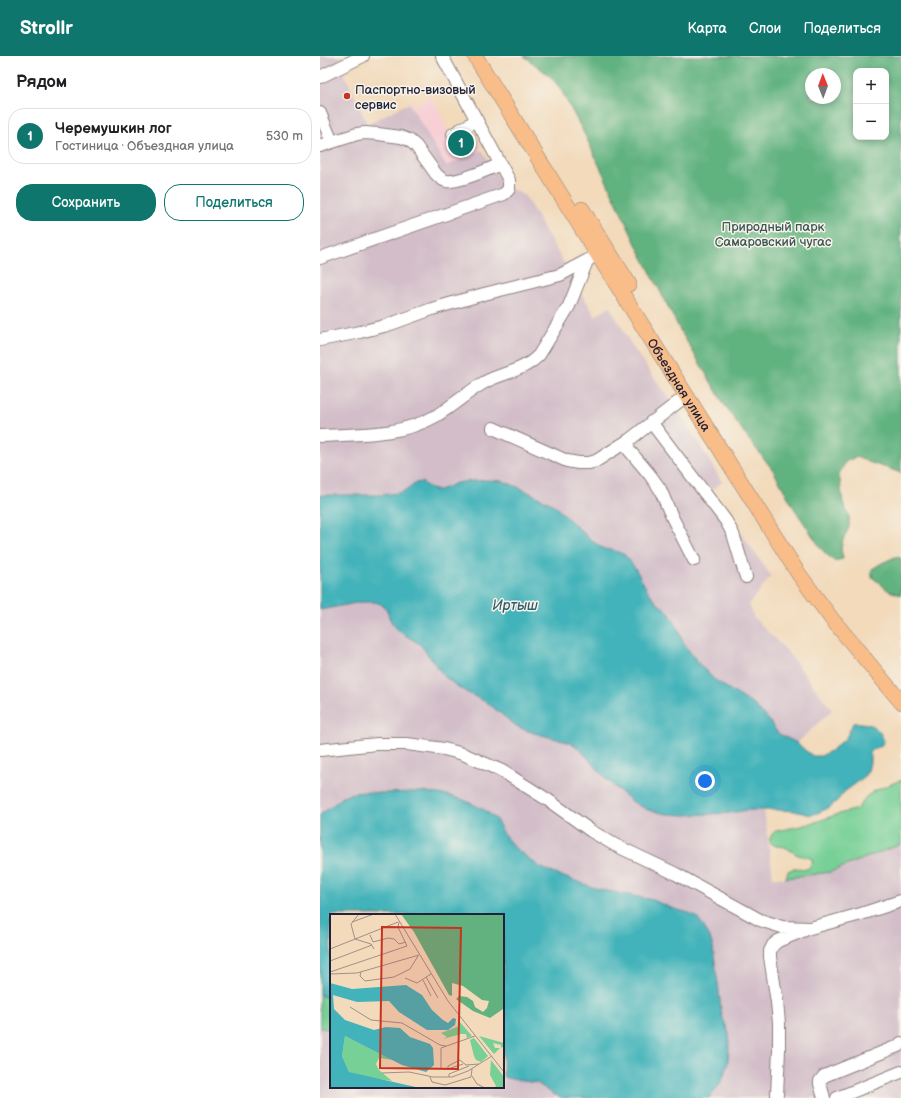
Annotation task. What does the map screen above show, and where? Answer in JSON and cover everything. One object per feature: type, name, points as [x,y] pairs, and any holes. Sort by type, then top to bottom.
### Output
[{"type":"main road","name":"Объездная улица","points":[[475,56],[597,255],[691,393],[806,567],[839,612],[901,687]]},
{"type":"main road","name":"Объездная улица","points":[[486,56],[597,255]]},
{"type":"main road","name":"Объездная улица","points":[[691,393],[806,584],[831,618],[901,702]]},
{"type":"lane","points":[[321,74],[363,56]]},
{"type":"lane","points":[[320,258],[504,194],[509,189],[509,180],[442,56]]},
{"type":"lane","points":[[320,113],[332,142]]},
{"type":"lane","points":[[453,134],[477,120]]},
{"type":"lane","points":[[320,146],[357,134],[365,133],[401,137],[410,140],[436,174],[440,178],[447,181],[486,171],[500,164]]},
{"type":"lane","points":[[320,340],[388,325],[432,309],[560,275],[597,255]]},
{"type":"lane","points":[[320,436],[387,432],[416,425],[434,417],[490,379],[527,366],[539,356],[597,255]]},
{"type":"lane","points":[[493,428],[567,461],[588,463],[596,461],[629,440],[691,393]]},
{"type":"lane","points":[[651,422],[726,521],[733,534],[746,577]]},
{"type":"lane","points":[[629,440],[629,450],[660,489],[672,517],[694,560]]},
{"type":"lane","points":[[320,750],[377,744],[407,744],[439,748],[463,754],[502,771],[615,845],[676,874],[760,920],[782,927],[810,928]]},
{"type":"lane","points":[[777,1095],[780,1050],[777,1002],[770,957],[770,951],[773,945],[778,941],[810,928],[901,901]]},
{"type":"lane","points":[[824,1098],[820,1081],[824,1076],[901,1044]]},
{"type":"lane","points":[[837,1098],[901,1072]]},
{"type":"shaded area","points":[[320,56],[343,56],[338,60],[367,124],[409,103],[446,166],[482,150],[504,185],[525,196],[595,316],[610,307],[633,348],[674,405],[722,482],[711,491],[771,576],[749,604],[754,618],[786,650],[832,710],[797,743],[779,734],[769,720],[755,706],[715,680],[699,664],[684,644],[668,611],[657,603],[625,555],[613,550],[604,549],[592,541],[554,505],[503,481],[486,480],[457,483],[436,491],[416,483],[407,490],[398,493],[320,496]]},
{"type":"shaded area","points":[[430,96],[444,119],[443,122],[452,139],[470,129],[482,150],[446,167],[409,103],[412,101],[415,106]]},
{"type":"shaded area","points":[[361,602],[375,602],[381,604],[387,610],[392,623],[400,632],[420,644],[444,676],[454,684],[488,703],[518,727],[571,743],[580,749],[608,781],[686,815],[764,810],[773,877],[786,878],[830,872],[901,844],[901,1098],[710,1098],[720,1083],[728,1062],[729,1033],[721,1010],[713,948],[688,913],[671,908],[653,900],[598,889],[540,867],[516,849],[507,839],[501,827],[447,795],[421,792],[353,793],[343,797],[320,815],[320,610]]},
{"type":"shaded area","points":[[320,1028],[330,1029],[330,1088],[504,1088],[504,1077],[537,1083],[563,1098],[320,1098]]},
{"type":"green space","name":"Природный парк Самаровский чугас","points":[[524,56],[901,56],[901,473],[856,457],[846,461],[839,474],[843,503],[849,516],[849,527],[841,549],[843,559],[834,561],[822,550],[794,508],[773,470],[747,437],[724,404],[680,330],[636,244],[586,137],[560,88],[550,76]]},
{"type":"green space","points":[[895,557],[901,558],[901,595],[889,591],[872,577],[872,569]]},
{"type":"green space","points":[[901,780],[901,844],[830,872],[786,878],[788,871],[795,868],[807,869],[811,866],[813,860],[798,855],[786,848],[772,844],[770,842],[770,838],[774,832],[801,826],[857,809],[866,797],[874,791]]},
{"type":"green space","points":[[320,995],[330,999],[330,1029],[320,1028]]},
{"type":"water","name":"Иртыш","points":[[486,480],[503,481],[554,505],[592,541],[604,549],[613,550],[625,555],[657,603],[668,611],[684,644],[699,664],[715,680],[755,706],[769,720],[779,734],[797,743],[813,756],[821,756],[832,750],[846,738],[853,723],[868,724],[876,728],[884,741],[880,747],[877,747],[870,752],[868,771],[862,779],[844,792],[830,807],[811,815],[794,811],[777,810],[748,810],[729,813],[686,815],[667,814],[648,810],[633,802],[608,781],[580,749],[571,743],[518,727],[488,703],[454,684],[444,676],[420,644],[400,632],[392,623],[387,610],[381,604],[375,602],[361,602],[320,610],[320,496],[379,495],[398,493],[407,490],[416,483],[422,482],[433,490],[438,490],[457,483]]},
{"type":"water","points":[[421,792],[447,795],[464,800],[483,809],[495,818],[507,839],[516,849],[540,867],[598,889],[653,900],[697,917],[710,937],[713,948],[721,1010],[729,1033],[728,1062],[725,1073],[710,1098],[563,1098],[553,1094],[537,1083],[504,1077],[504,914],[330,914],[330,999],[320,995],[320,815],[343,797],[353,793]]},
{"type":"place","name":"Паспортно-визовый сервис","points":[[347,96]]},
{"type":"place","name":"Черемушкин лог","points":[[461,143]]}]
